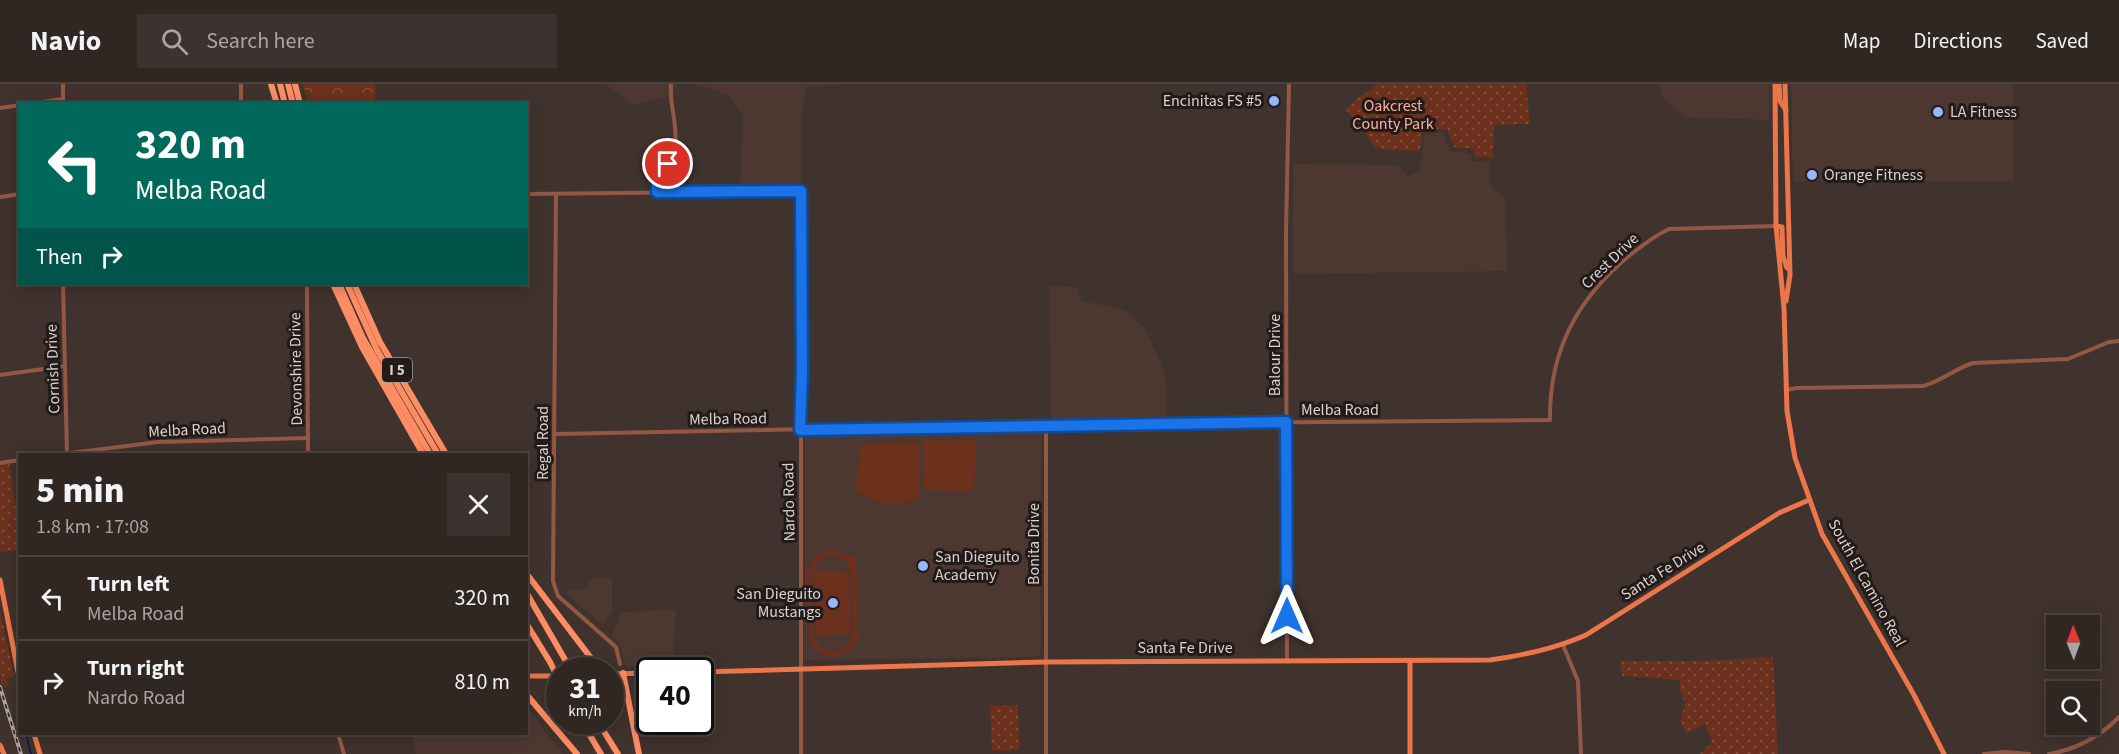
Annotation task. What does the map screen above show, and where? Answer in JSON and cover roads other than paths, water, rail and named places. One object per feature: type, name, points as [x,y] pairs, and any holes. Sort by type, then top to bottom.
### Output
[{"type":"highway","points":[[272,84],[277,102]]},
{"type":"highway","points":[[280,84],[284,102]]},
{"type":"highway","points":[[288,84],[292,102]]},
{"type":"highway","points":[[295,84],[300,102]]},
{"type":"highway","name":"I 5","points":[[333,285],[362,347],[422,453]]},
{"type":"highway","points":[[339,285],[363,338],[429,453]]},
{"type":"highway","points":[[347,285],[377,350],[437,453]]},
{"type":"highway","name":"I 5","points":[[354,285],[380,342],[445,453]]},
{"type":"highway","points":[[528,576],[590,657]]},
{"type":"highway","points":[[528,595],[564,657]]},
{"type":"highway","points":[[528,626],[547,657]]},
{"type":"highway","points":[[624,679],[639,754]]},
{"type":"highway","points":[[528,696],[578,754]]},
{"type":"highway","points":[[590,735],[601,754]]},
{"type":"highway","points":[[606,735],[618,754]]},
{"type":"main road","points":[[1777,84],[1780,102],[1786,110]]},
{"type":"main road","name":"South El Camino Real","points":[[1777,84],[1776,226],[1784,308],[1786,390],[1790,437],[1822,534],[1914,695],[1944,754]]},
{"type":"main road","name":"South El Camino Real","points":[[1784,308],[1790,275],[1785,84]]},
{"type":"main road","points":[[1776,226],[1782,227],[1784,256],[1790,275]]},
{"type":"main road","name":"Santa Fe Drive","points":[[714,672],[1045,662],[1490,660],[1528,655],[1563,645],[1593,631],[1779,513],[1809,500]]},
{"type":"main road","points":[[0,580],[18,672]]},
{"type":"main road","points":[[1410,661],[1410,754]]},
{"type":"main road","points":[[528,676],[546,676]]},
{"type":"main road","points":[[34,735],[40,754]]},
{"type":"main road","points":[[0,745],[4,754]]},
{"type":"street","points":[[63,84],[63,101]]},
{"type":"street","points":[[241,84],[242,102]]},
{"type":"street","points":[[528,194],[657,192],[657,180],[668,164],[676,141],[671,84]]},
{"type":"street","name":"Balour Drive","points":[[1287,661],[1286,422],[1289,84]]},
{"type":"street","points":[[0,108],[18,105]]},
{"type":"street","name":"Nardo Road","points":[[657,192],[801,191],[801,754]]},
{"type":"street","points":[[0,197],[18,194]]},
{"type":"street","name":"Regal Road","points":[[556,194],[554,588],[558,596],[610,641],[618,657]]},
{"type":"street","name":"Crest Drive","points":[[1550,420],[1552,376],[1561,348],[1573,322],[1590,295],[1621,263],[1657,234],[1669,229],[1776,226]]},
{"type":"street","name":"Cornish Drive","points":[[63,285],[66,453]]},
{"type":"street","name":"Devonshire Drive","points":[[307,285],[308,453]]},
{"type":"street","points":[[1786,390],[1923,387],[1938,382],[1972,363],[2068,359],[2102,345],[2119,341]]},
{"type":"street","points":[[0,375],[65,366]]},
{"type":"street","name":"Melba Road","points":[[555,434],[1046,425],[1550,420]]},
{"type":"street","name":"Bonita Drive","points":[[1046,425],[1046,754]]},
{"type":"street","name":"Melba Road","points":[[74,453],[159,442],[308,438]]},
{"type":"street","points":[[0,463],[18,460]]},
{"type":"street","points":[[1563,645],[1578,681],[1581,754]]},
{"type":"street","points":[[2049,754],[2082,743],[2104,731],[2119,717]]},
{"type":"street","points":[[338,735],[344,754]]},
{"type":"street","points":[[1984,754],[2005,752],[2029,754]]},
{"type":"waterway","points":[[26,735],[31,754]]},
{"type":"railway","points":[[0,687],[21,754]]},
{"type":"place","name":"Encinitas FS #5","points":[[1274,101]]},
{"type":"place","name":"LA Fitness","points":[[1938,112]]},
{"type":"place","name":"Orange Fitness","points":[[1812,175]]},
{"type":"place","name":"San Dieguito Academy","points":[[923,566]]},
{"type":"place","name":"San Dieguito Mustangs","points":[[833,603]]},
{"type":"park label","name":"Oakcrest County Park","points":[[1393,115]]}]
